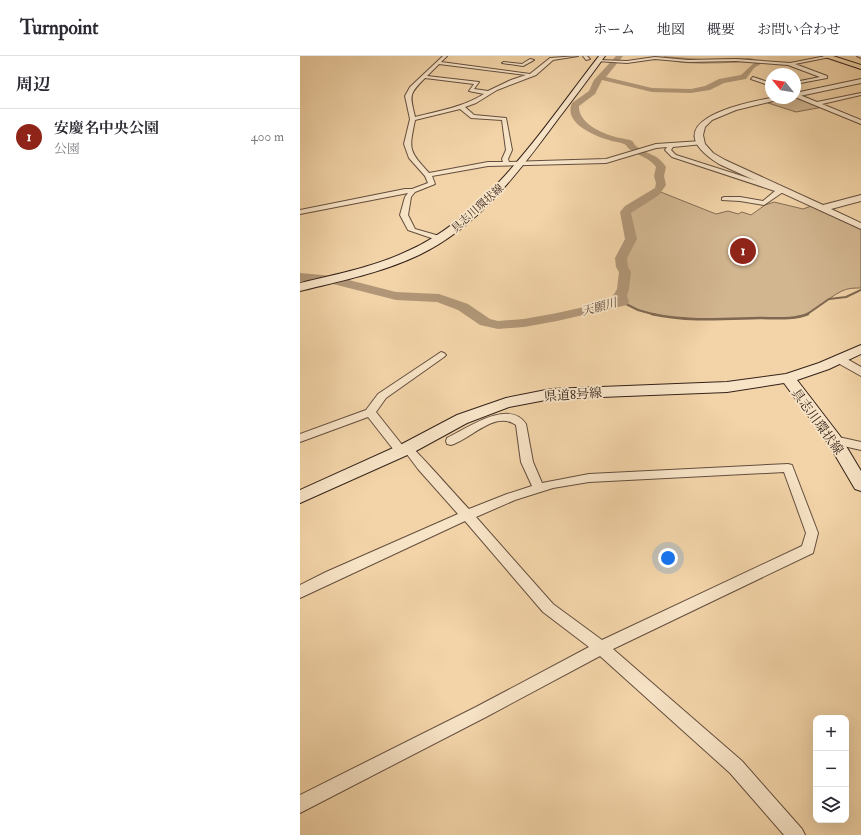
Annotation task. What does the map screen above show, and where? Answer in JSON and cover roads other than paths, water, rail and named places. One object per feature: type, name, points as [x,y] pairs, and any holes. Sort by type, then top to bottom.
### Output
[{"type":"main road","points":[[827,56],[861,67]]},
{"type":"main road","name":"具志川環状線","points":[[300,286],[360,271],[405,257],[440,239],[483,205],[506,181],[522,162],[593,58]]},
{"type":"main road","name":"県道8号線","points":[[300,497],[405,450],[462,419],[506,404],[551,394],[727,386],[788,378],[840,359],[861,349]]},
{"type":"main road","name":"具志川環状線","points":[[788,378],[834,440],[861,485]]},
{"type":"street","points":[[413,119],[461,107],[513,80],[534,74],[552,59],[576,56]]},
{"type":"street","points":[[789,64],[827,56]]},
{"type":"street","points":[[300,212],[405,191],[414,191],[432,184],[428,175],[412,158],[406,144],[413,119],[408,96],[412,88],[446,57]]},
{"type":"street","points":[[593,58],[627,62],[653,57],[688,61],[722,59],[748,60],[789,64],[800,68]]},
{"type":"street","points":[[509,71],[532,58],[547,62]]},
{"type":"street","points":[[438,63],[530,74]]},
{"type":"street","points":[[498,63],[520,65]]},
{"type":"street","points":[[801,68],[825,77],[801,82]]},
{"type":"street","points":[[424,77],[477,83],[470,90],[489,93]]},
{"type":"street","points":[[753,78],[765,83]]},
{"type":"street","points":[[801,94],[861,81]]},
{"type":"street","points":[[817,104],[861,94]]},
{"type":"street","points":[[801,97],[861,122]]},
{"type":"street","points":[[765,102],[715,115],[701,126],[699,133],[701,143],[712,155],[722,162],[860,225]]},
{"type":"street","points":[[461,107],[473,118],[504,119],[509,150],[505,159],[506,163]]},
{"type":"street","points":[[428,175],[488,164],[522,162],[598,162],[621,157],[656,146],[701,143]]},
{"type":"street","points":[[671,144],[668,150],[674,156],[781,190]]},
{"type":"street","points":[[724,199],[740,199],[764,204],[781,190]]},
{"type":"street","points":[[414,191],[408,197],[404,215],[409,225],[412,230],[440,239]]},
{"type":"street","points":[[823,208],[861,198]]},
{"type":"street","points":[[300,438],[370,412],[382,396],[441,355]]},
{"type":"street","points":[[840,359],[861,372]]},
{"type":"street","points":[[370,412],[467,515],[548,608],[601,648],[736,767],[796,835]]},
{"type":"street","points":[[451,441],[490,421],[503,417],[514,419],[522,424],[527,462],[539,489]]},
{"type":"street","points":[[834,440],[861,446]]},
{"type":"street","points":[[300,592],[331,576],[467,515],[511,497],[589,478],[664,473],[788,468],[812,533],[808,549],[601,648],[481,712],[300,804]]},
{"type":"waterway","name":"天願川","points":[[300,277],[333,280],[396,296],[439,298],[463,307],[485,322],[498,325],[524,323],[557,317],[622,302],[620,296],[623,289],[625,272],[622,267],[621,258],[631,239],[625,212],[629,208],[651,196],[659,189],[661,186],[659,176],[661,167],[656,160],[632,148],[629,143],[617,140],[588,128],[577,118],[575,112],[575,105],[592,92],[597,82],[620,56]]},
{"type":"waterway","name":"天願川","points":[[602,78],[652,90],[691,91],[707,88],[722,81],[743,77],[752,67],[761,62],[750,60],[689,61],[666,56]]},
{"type":"waterway","points":[[807,314],[829,299],[846,297],[861,290]]},
{"type":"waterway","points":[[622,302],[638,310],[654,315]]},
{"type":"waterway","points":[[654,315],[665,317],[706,319],[784,318],[807,314]]},
{"type":"place","name":"安慶名中央公園","points":[[743,251]]}]
